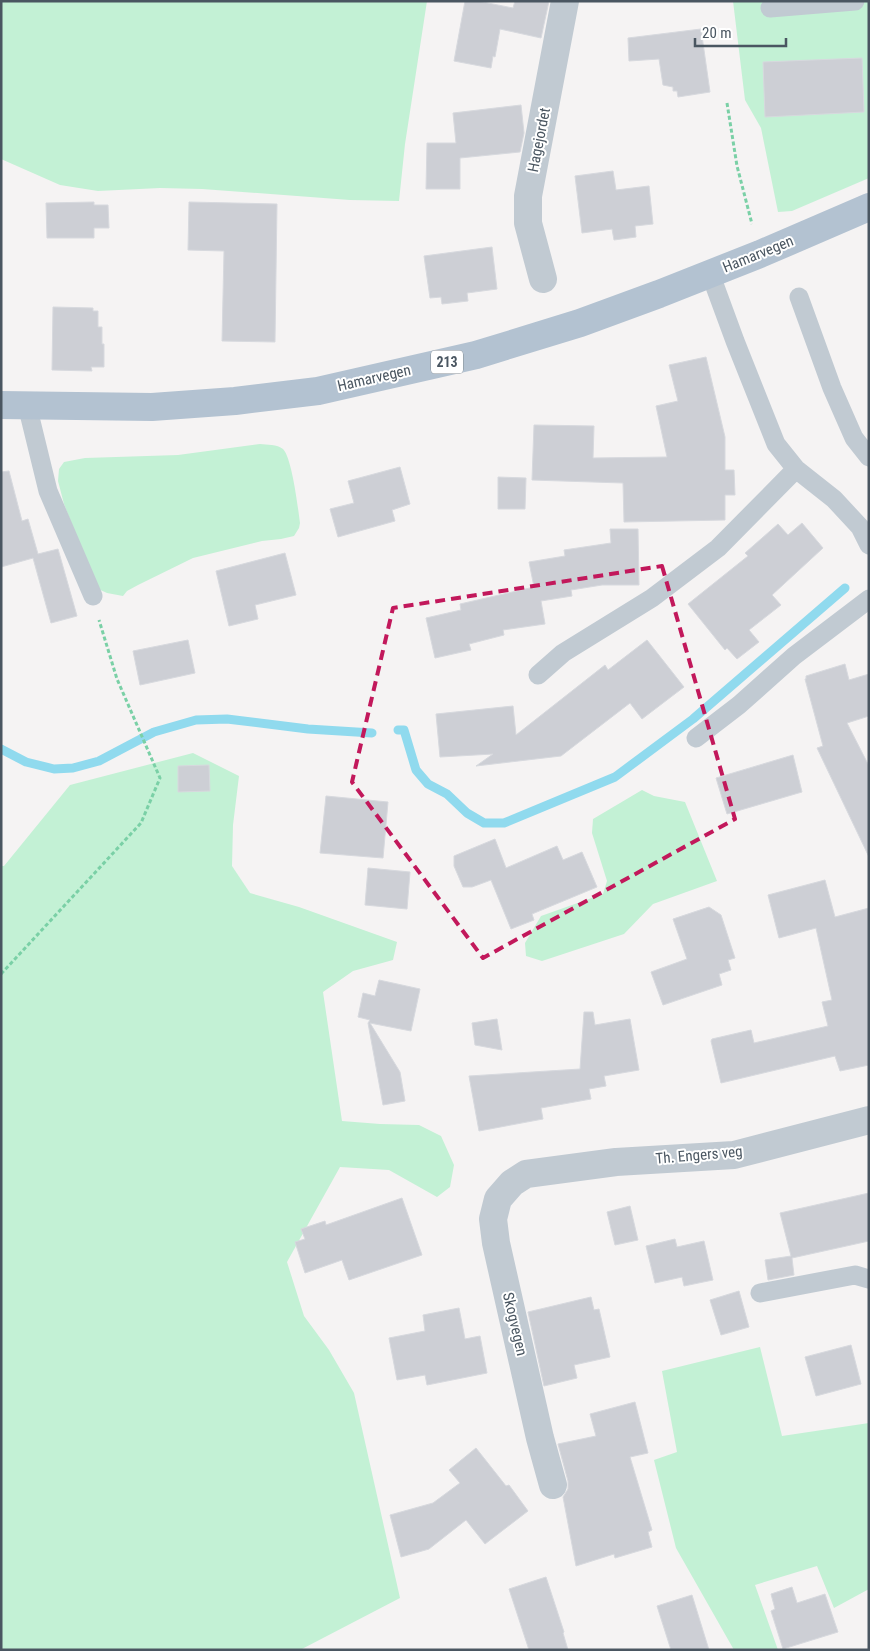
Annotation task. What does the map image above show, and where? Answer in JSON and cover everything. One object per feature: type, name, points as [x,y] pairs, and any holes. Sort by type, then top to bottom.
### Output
[{"type":"main road","name":"Hamarvegen","points":[[14,405],[152,407],[235,401],[318,390],[476,355],[588,319],[760,254],[869,207]]},
{"type":"street","name":"Hagejordet","points":[[543,279],[528,223],[528,196],[565,1]]},
{"type":"street","name":"Th. Engers veg","points":[[526,1174],[616,1162],[734,1156],[869,1120]]},
{"type":"street","name":"Skogvegen","points":[[526,1174],[512,1183],[498,1199],[493,1219],[496,1243],[540,1438],[553,1485]]},
{"type":"lane","points":[[770,8],[855,1]]},
{"type":"lane","points":[[710,273],[776,444],[796,469],[834,499],[860,528],[869,544]]},
{"type":"lane","points":[[800,296],[832,388],[854,438],[869,457]]},
{"type":"lane","points":[[14,405],[92,596]]},
{"type":"lane","points":[[538,675],[563,652],[652,598],[718,548],[796,469]]},
{"type":"lane","points":[[696,738],[739,705],[794,656],[869,599]]},
{"type":"lane","points":[[760,1293],[855,1275],[869,1279]]},
{"type":"path","points":[[727,103],[737,166],[760,254]]},
{"type":"path","points":[[1,974],[141,823],[160,778],[117,679],[92,596]]},
{"type":"highlighted area","points":[[662,566],[735,819],[483,958],[352,782],[393,608]]},
{"type":"green space","points":[[1,1],[427,1],[405,144],[399,201],[350,200],[202,189],[160,188],[98,191],[60,185],[1,159]]},
{"type":"green space","points":[[733,1],[869,1],[869,178],[792,211],[778,212],[761,128],[745,100]]},
{"type":"green space","points":[[260,444],[278,446],[283,449],[289,462],[300,523],[294,536],[262,541],[193,558],[138,585],[127,591],[123,596],[107,593],[96,588],[64,504],[58,481],[59,469],[64,462],[85,458],[178,455]]},
{"type":"green space","points":[[193,753],[239,776],[233,825],[232,866],[250,893],[299,907],[397,942],[393,960],[353,971],[323,992],[342,1121],[419,1125],[441,1136],[454,1165],[450,1187],[437,1197],[389,1170],[340,1167],[287,1262],[304,1316],[329,1350],[354,1393],[400,1598],[300,1650],[1,1650],[1,866],[4,866],[70,785]]},
{"type":"green space","points":[[642,790],[654,796],[685,802],[717,881],[653,904],[624,934],[542,961],[526,956],[525,943],[541,916],[603,894],[607,881],[592,833],[593,819]]},
{"type":"green space","points":[[760,1347],[782,1436],[869,1423],[869,1589],[834,1608],[817,1566],[755,1585],[778,1650],[734,1650],[676,1548],[654,1460],[677,1452],[662,1371]]},
{"type":"building","points":[[465,1],[478,1],[513,8],[515,1],[549,1],[541,38],[500,29],[491,68],[454,61]]},
{"type":"building","points":[[701,29],[710,92],[678,97],[677,91],[673,91],[673,87],[663,85],[659,59],[629,61],[628,38]]},
{"type":"building","points":[[862,58],[864,112],[765,117],[763,62]]},
{"type":"building","points":[[521,105],[524,133],[520,152],[460,158],[460,189],[426,189],[427,143],[456,143],[453,113]]},
{"type":"building","points":[[613,171],[616,190],[649,186],[653,224],[635,226],[636,237],[614,240],[612,229],[582,233],[575,176]]},
{"type":"building","points":[[94,202],[94,205],[108,205],[109,228],[94,228],[94,238],[47,238],[46,203]]},
{"type":"building","points":[[189,202],[277,204],[275,342],[222,341],[224,251],[188,250]]},
{"type":"building","points":[[492,247],[497,289],[467,293],[468,301],[442,304],[441,297],[430,298],[424,256]]},
{"type":"building","points":[[53,307],[93,308],[93,311],[98,311],[98,327],[102,327],[102,344],[104,344],[104,367],[91,367],[92,371],[52,370]]},
{"type":"building","points":[[706,357],[725,437],[725,470],[734,470],[735,495],[725,495],[725,520],[624,522],[623,483],[532,480],[534,425],[594,426],[593,458],[667,457],[656,406],[678,401],[669,365]]},
{"type":"building","points":[[400,467],[410,504],[392,510],[395,521],[338,537],[330,509],[354,503],[348,481]]},
{"type":"building","points":[[9,471],[22,521],[28,519],[38,554],[58,549],[77,616],[51,623],[33,558],[1,567],[1,472]]},
{"type":"building","points":[[498,477],[526,478],[525,509],[498,509]]},
{"type":"building","points":[[802,523],[823,548],[772,595],[781,605],[749,630],[759,642],[737,659],[727,648],[725,650],[688,604],[748,556],[745,553],[778,524],[788,535]]},
{"type":"building","points":[[610,529],[638,529],[639,585],[602,585],[571,590],[572,596],[541,601],[545,624],[503,630],[504,635],[469,644],[471,650],[435,658],[426,618],[461,610],[460,604],[534,587],[529,562],[565,556],[564,550],[611,543]]},
{"type":"building","points":[[285,553],[296,595],[255,605],[258,619],[229,626],[216,571]]},
{"type":"building","points":[[188,640],[195,673],[140,685],[133,651]]},
{"type":"building","points":[[647,640],[684,687],[642,719],[630,703],[561,756],[476,766],[493,754],[440,757],[436,714],[513,706],[516,735],[605,665],[608,670]]},
{"type":"building","points":[[845,664],[849,680],[869,674],[869,716],[847,723],[869,766],[869,857],[817,748],[823,746],[805,679],[806,676]]},
{"type":"building","points":[[793,755],[802,792],[727,814],[716,778]]},
{"type":"building","points":[[209,765],[210,791],[178,792],[178,766]]},
{"type":"building","points":[[326,796],[388,802],[383,858],[320,853]]},
{"type":"building","points":[[495,839],[506,868],[557,846],[563,860],[582,852],[597,887],[532,914],[534,920],[511,929],[491,880],[472,887],[463,887],[454,866],[454,856]]},
{"type":"building","points":[[368,868],[410,872],[407,909],[365,905]]},
{"type":"building","points":[[825,880],[835,917],[869,908],[869,1065],[840,1071],[835,1056],[721,1083],[712,1039],[751,1030],[754,1043],[828,1026],[822,1002],[832,1000],[816,928],[779,938],[768,895]]},
{"type":"building","points":[[709,907],[721,915],[735,958],[728,960],[731,970],[719,974],[722,985],[663,1005],[651,972],[687,959],[673,919]]},
{"type":"building","points":[[379,980],[420,989],[411,1031],[370,1023],[400,1072],[405,1101],[383,1105],[368,1023],[370,1020],[358,1017],[363,993],[375,996]]},
{"type":"building","points":[[584,1012],[593,1012],[595,1025],[630,1019],[639,1070],[604,1076],[606,1086],[589,1089],[591,1099],[541,1108],[543,1119],[479,1131],[469,1076],[580,1069]]},
{"type":"building","points":[[497,1019],[502,1050],[475,1045],[472,1023]]},
{"type":"building","points":[[869,1193],[869,1241],[792,1258],[794,1275],[768,1280],[765,1260],[791,1256],[780,1213]]},
{"type":"building","points":[[402,1198],[422,1255],[349,1280],[342,1260],[305,1273],[295,1242],[305,1239],[301,1229],[325,1221],[326,1225]]},
{"type":"building","points":[[630,1206],[638,1240],[615,1245],[607,1212]]},
{"type":"building","points":[[675,1239],[677,1247],[704,1241],[713,1280],[684,1286],[682,1277],[655,1283],[646,1246]]},
{"type":"building","points":[[739,1291],[749,1327],[721,1335],[710,1300]]},
{"type":"building","points":[[591,1297],[594,1310],[599,1309],[610,1357],[574,1365],[577,1378],[544,1386],[528,1312]]},
{"type":"building","points":[[459,1308],[465,1339],[480,1336],[487,1373],[427,1385],[425,1375],[397,1380],[389,1338],[425,1331],[423,1315]]},
{"type":"building","points":[[851,1345],[861,1384],[816,1396],[805,1357]]},
{"type":"building","points":[[635,1402],[648,1453],[630,1457],[652,1530],[648,1532],[652,1547],[615,1558],[614,1554],[576,1566],[563,1497],[568,1489],[568,1481],[558,1444],[596,1436],[590,1414]]},
{"type":"building","points":[[476,1448],[506,1486],[509,1485],[528,1511],[485,1544],[466,1520],[429,1549],[401,1557],[390,1515],[433,1503],[460,1483],[449,1470]]},
{"type":"building","points":[[546,1577],[568,1650],[529,1650],[509,1589]]},
{"type":"building","points":[[792,1587],[797,1603],[825,1594],[838,1632],[783,1649],[771,1611],[775,1609],[771,1594]]},
{"type":"building","points":[[692,1595],[709,1650],[671,1650],[657,1606]]},
{"type":"waterway","points":[[398,730],[404,730],[416,770],[428,784],[447,794],[467,813],[484,823],[504,823],[615,777],[693,719],[845,588]]},
{"type":"waterway","points":[[1,749],[26,762],[54,769],[73,768],[99,761],[154,732],[196,720],[227,719],[308,729],[372,733]]}]
